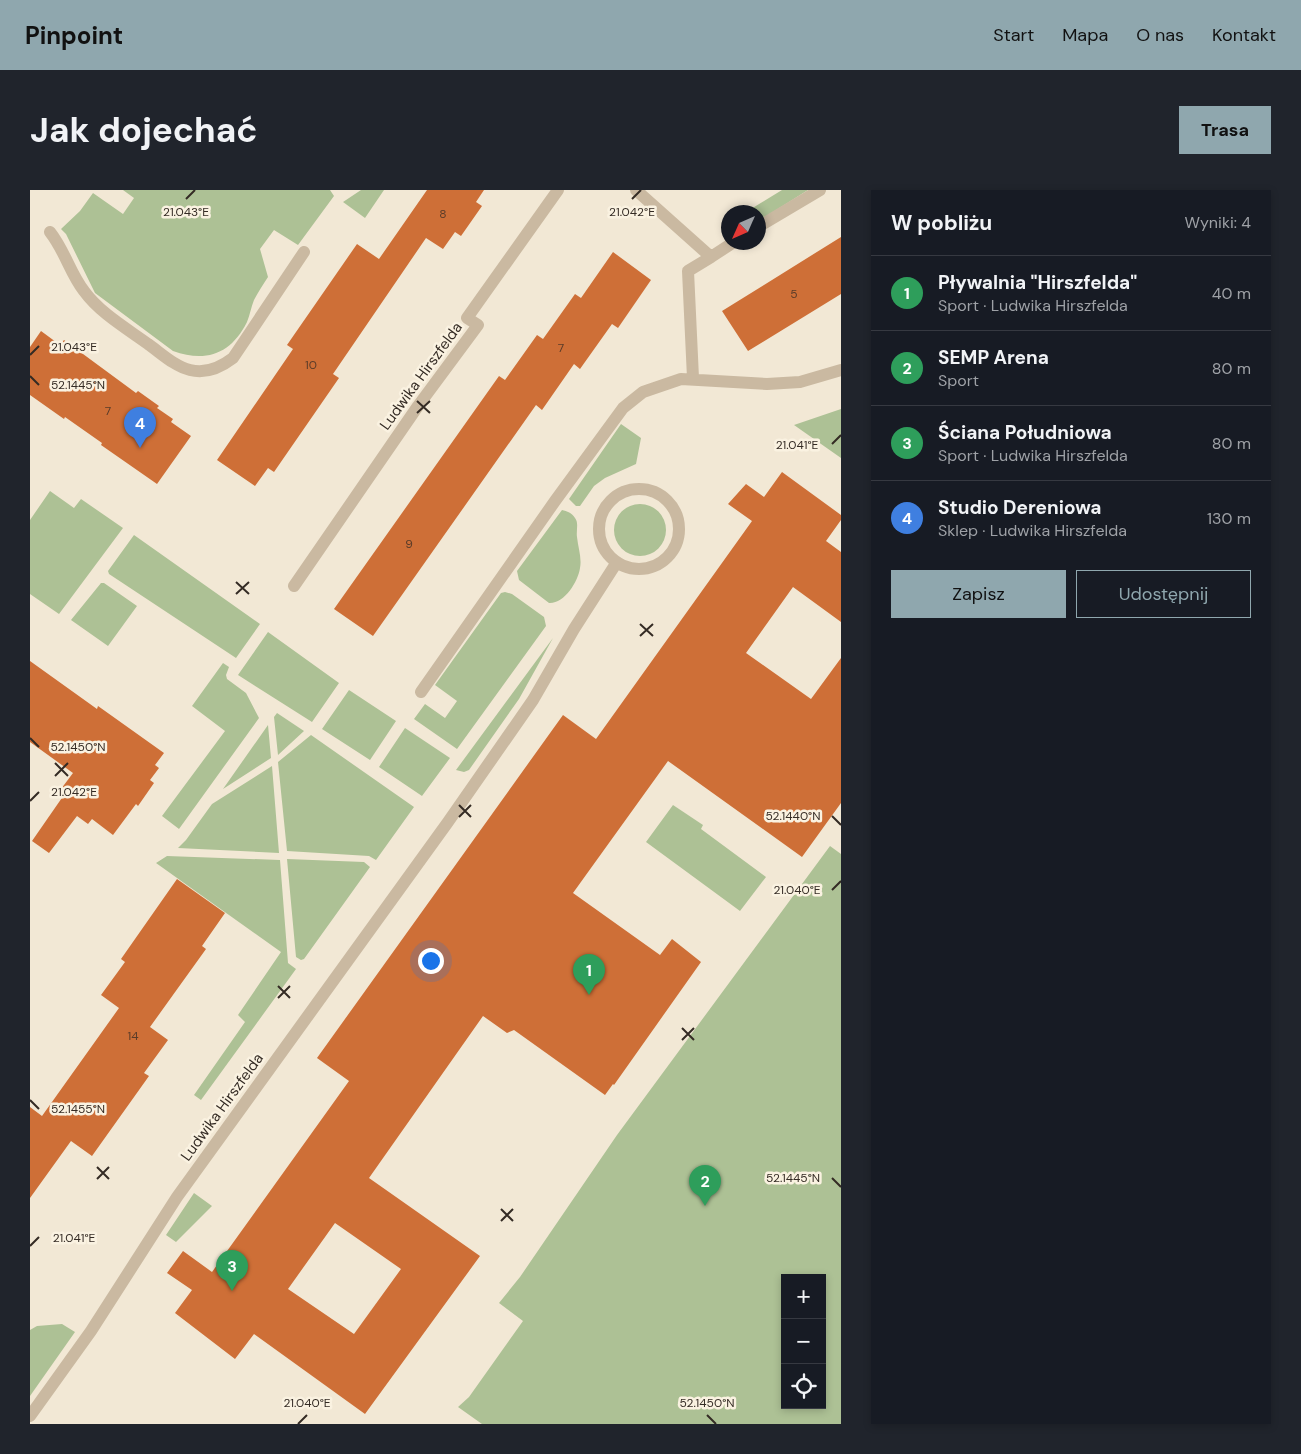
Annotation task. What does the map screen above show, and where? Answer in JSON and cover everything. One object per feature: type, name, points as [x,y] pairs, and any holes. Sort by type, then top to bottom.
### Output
[{"type":"street","name":"Ludwika Hirszfelda","points":[[294,586],[418,406],[478,326],[467,318],[558,190]]},
{"type":"street","points":[[636,190],[711,257]]},
{"type":"street","points":[[766,222],[820,190]]},
{"type":"street","points":[[50,232],[59,244],[74,276],[90,300],[174,363],[191,370],[200,371],[218,368],[233,358],[304,252]]},
{"type":"street","points":[[693,378],[688,271],[722,250]]},
{"type":"street","points":[[421,692],[555,501],[623,408],[643,392],[680,379],[693,378],[767,384],[824,376],[841,370]]},
{"type":"street","points":[[630,491],[646,491],[662,498],[669,504],[678,519],[678,537],[671,554],[665,560],[649,568],[631,568],[617,562],[606,552],[600,538],[600,523],[606,508],[616,497],[630,491]]},
{"type":"street","name":"Ludwika Hirszfelda","points":[[30,1416],[91,1331],[177,1197],[448,822],[532,700],[617,562]]},
{"type":"green space","points":[[123,190],[330,190],[334,196],[298,245],[274,230],[260,249],[268,277],[254,300],[247,322],[241,333],[233,342],[216,353],[207,356],[196,356],[173,351],[95,293],[66,234],[61,229],[80,211],[93,193],[123,214],[134,198]]},
{"type":"green space","points":[[361,190],[384,190],[365,218],[343,202]]},
{"type":"green space","points":[[782,190],[808,190],[766,217],[766,205],[757,205]]},
{"type":"green space","points":[[841,409],[841,458],[794,425]]},
{"type":"green space","points":[[621,424],[641,438],[636,464],[605,478],[594,486],[580,506],[576,506],[569,499]]},
{"type":"green space","points":[[50,491],[74,508],[81,499],[123,528],[59,614],[30,594],[30,520]]},
{"type":"green space","points":[[640,504],[650,506],[658,512],[664,520],[666,530],[664,540],[658,548],[650,554],[640,556],[630,554],[622,548],[616,540],[614,530],[616,520],[622,512],[630,506]]},
{"type":"green space","points":[[562,510],[571,514],[577,522],[577,537],[581,560],[580,568],[576,580],[565,596],[560,600],[549,603],[519,580],[517,571]]},
{"type":"green space","points":[[134,535],[260,624],[236,658],[109,574],[108,571]]},
{"type":"green space","points":[[101,583],[104,583],[137,606],[108,646],[71,620]]},
{"type":"green space","points":[[501,593],[512,594],[544,617],[546,626],[457,749],[414,719],[425,704],[445,718],[457,701],[435,685]]},
{"type":"green space","points":[[268,632],[339,683],[312,722],[238,675]]},
{"type":"green space","points":[[553,638],[519,699],[469,770],[464,772],[456,770]]},
{"type":"green space","points":[[223,663],[229,667],[226,675],[227,679],[246,693],[259,718],[179,829],[162,816],[225,731],[192,706]]},
{"type":"green space","points":[[349,690],[396,721],[370,760],[322,729]]},
{"type":"green space","points":[[277,713],[304,731],[278,755],[274,717]]},
{"type":"green space","points":[[268,725],[271,758],[223,789]]},
{"type":"green space","points":[[405,728],[450,758],[422,796],[379,767]]},
{"type":"green space","points":[[311,735],[414,807],[376,860],[369,856],[287,851],[278,762]]},
{"type":"green space","points":[[272,766],[279,853],[178,848],[212,804]]},
{"type":"green space","points":[[673,805],[703,825],[701,829],[766,877],[740,911],[646,842]]},
{"type":"green space","points":[[830,846],[841,854],[841,1424],[482,1424],[458,1407],[469,1397],[523,1321],[499,1303],[520,1277],[617,1135]]},
{"type":"green space","points":[[167,856],[280,860],[288,963],[296,969],[201,1100],[194,1095],[245,1022],[238,1015],[281,952],[156,863]]},
{"type":"green space","points":[[287,859],[364,862],[370,867],[304,959],[301,960],[296,957]]},
{"type":"green space","points":[[194,1193],[212,1206],[176,1242],[166,1235]]},
{"type":"green space","points":[[62,1324],[75,1332],[30,1396],[30,1330],[37,1326]]},
{"type":"building","points":[[427,190],[484,190],[476,202],[482,206],[461,236],[455,232],[443,249],[426,238],[333,374],[339,378],[274,472],[268,468],[255,486],[217,460],[293,349],[287,345],[357,244],[379,259]]},
{"type":"building","points":[[841,237],[841,294],[748,351],[722,311]]},
{"type":"building","points":[[613,252],[651,280],[618,328],[612,324],[580,369],[574,364],[542,410],[536,405],[373,636],[334,609],[499,376],[505,380],[537,335],[543,339],[575,294],[581,298]]},
{"type":"building","points":[[41,331],[60,345],[64,340],[136,393],[138,391],[173,419],[171,422],[191,436],[157,484],[65,417],[64,419],[30,395],[30,347]]},
{"type":"building","points":[[782,472],[841,515],[841,520],[826,541],[841,552],[841,622],[793,587],[746,653],[811,699],[841,658],[841,803],[802,857],[668,761],[573,893],[660,955],[672,939],[701,962],[614,1085],[605,1095],[514,1030],[507,1033],[483,1016],[369,1178],[480,1256],[365,1414],[254,1334],[235,1359],[175,1313],[192,1290],[167,1273],[183,1251],[212,1272],[349,1081],[317,1058],[563,715],[596,739],[752,521],[728,504],[746,484],[764,497]],"holes":[[[335,1223],[401,1269],[354,1334],[288,1289]]]},
{"type":"building","points":[[30,661],[97,709],[98,706],[164,753],[155,765],[159,768],[150,780],[154,783],[138,806],[136,804],[113,835],[92,819],[88,824],[77,816],[49,853],[32,841],[66,792],[61,789],[73,773],[30,742]]},
{"type":"building","points":[[177,879],[225,913],[202,946],[206,949],[150,1027],[168,1040],[144,1073],[149,1076],[92,1156],[71,1141],[30,1198],[30,1107],[42,1116],[119,1008],[101,995],[125,962],[121,959]]},
{"type":"place","name":"Studio Dereniowa","points":[[140,448]]},
{"type":"place","name":"Pływalnia \"Hirszfelda\"","points":[[589,995]]},
{"type":"place","name":"SEMP Arena","points":[[705,1206]]},
{"type":"place","name":"Ściana Południowa","points":[[232,1291]]}]
